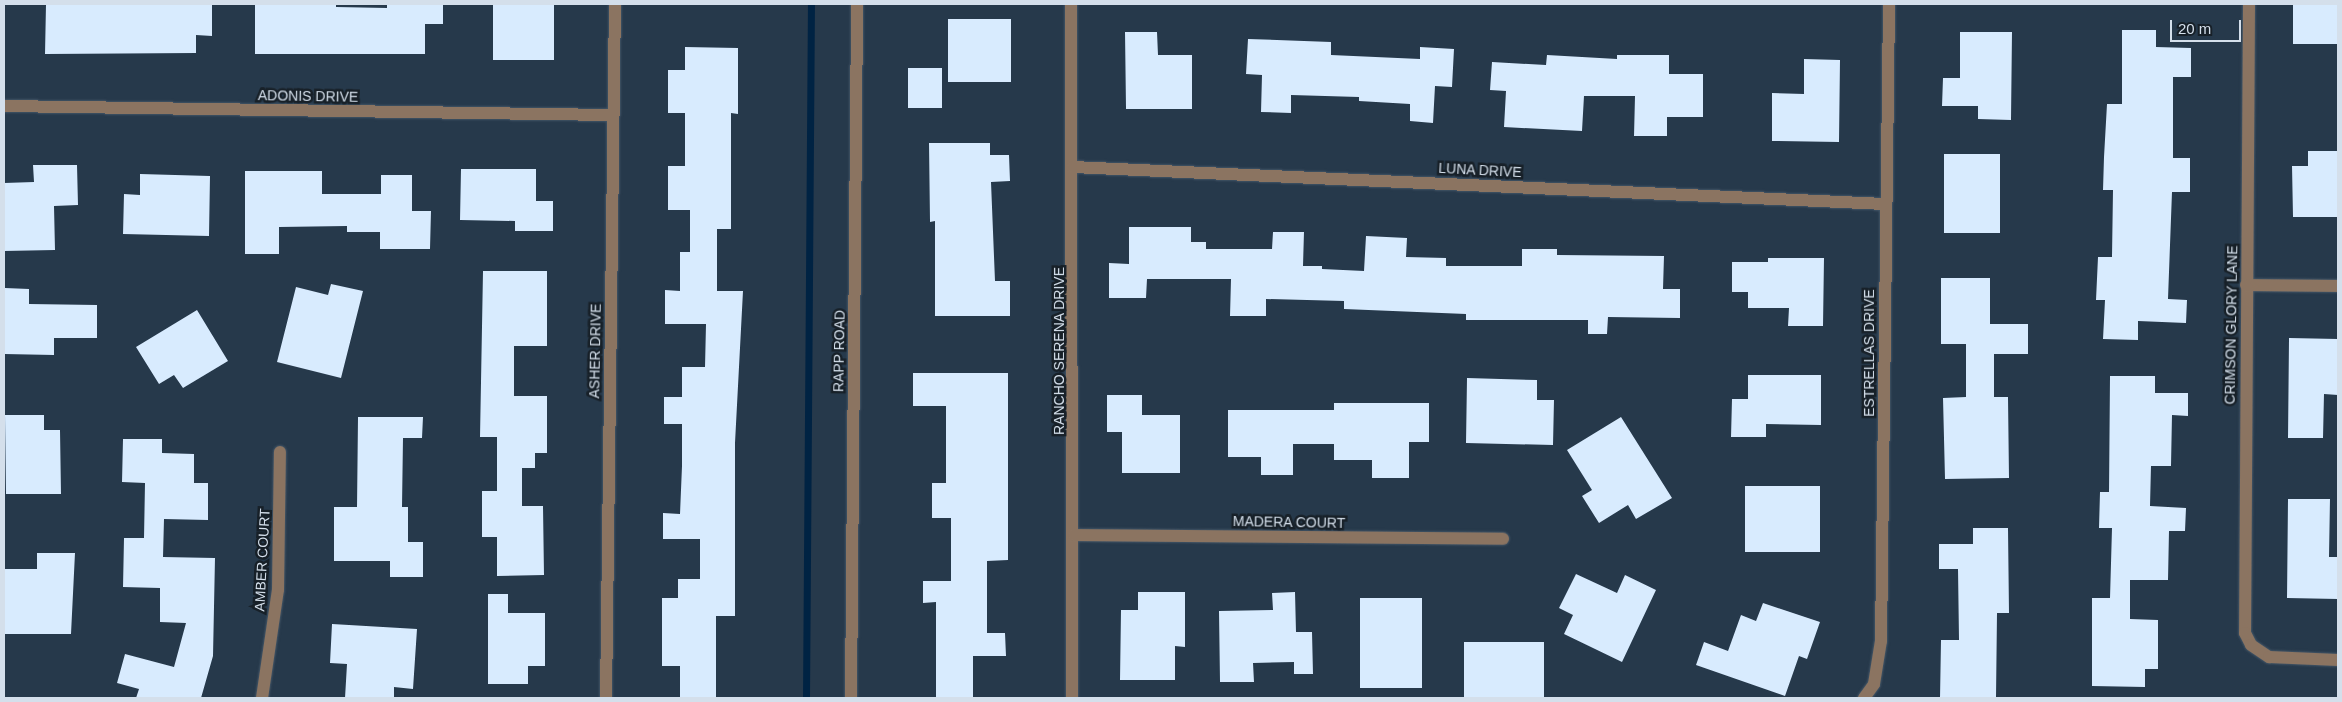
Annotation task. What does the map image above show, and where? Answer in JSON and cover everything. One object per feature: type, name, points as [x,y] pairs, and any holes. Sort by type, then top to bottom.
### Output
[{"type":"street","name":"ASHER DRIVE","points":[[606,698],[615,4]]},
{"type":"street","name":"RAPP ROAD","points":[[851,698],[857,4]]},
{"type":"street","name":"RANCHO SERENA DRIVE","points":[[1071,4],[1074,535],[1072,698]]},
{"type":"street","name":"ESTRELLAS DRIVE","points":[[1864,698],[1874,684],[1881,641],[1889,4]]},
{"type":"street","name":"CRIMSON GLORY LANE","points":[[2249,4],[2243,613],[2245,633],[2251,645],[2269,657],[2338,660]]},
{"type":"street","name":"ADONIS DRIVE","points":[[4,106],[613,115]]},
{"type":"street","name":"LUNA DRIVE","points":[[1073,166],[1885,204]]},
{"type":"street","points":[[2246,286],[2338,286]]},
{"type":"street","name":"AMBER COURT","points":[[262,698],[278,590],[280,452]]},
{"type":"street","name":"MADERA COURT","points":[[1074,535],[1503,540]]},
{"type":"building","points":[[46,4],[212,4],[212,36],[196,35],[196,53],[45,54]]},
{"type":"building","points":[[255,4],[336,4],[336,7],[387,8],[387,4],[443,4],[443,24],[425,24],[425,54],[255,54]]},
{"type":"building","points":[[493,4],[554,4],[554,60],[493,60]]},
{"type":"building","points":[[2293,4],[2338,4],[2338,44],[2293,44]]},
{"type":"building","points":[[948,19],[1011,19],[1011,82],[948,82]]},
{"type":"building","points":[[2122,30],[2156,30],[2156,47],[2191,48],[2191,77],[2173,77],[2173,158],[2190,158],[2190,192],[2172,192],[2168,299],[2187,300],[2186,323],[2138,321],[2138,340],[2103,339],[2105,300],[2096,300],[2098,257],[2112,257],[2113,190],[2103,190],[2104,157],[2107,104],[2122,104]]},
{"type":"building","points":[[1125,32],[1157,32],[1158,55],[1192,55],[1192,109],[1126,109]]},
{"type":"building","points":[[1960,32],[2012,32],[2011,120],[1978,119],[1978,106],[1942,106],[1943,78],[1960,78]]},
{"type":"building","points":[[1248,39],[1331,42],[1331,55],[1420,59],[1420,47],[1454,49],[1452,87],[1435,86],[1433,123],[1410,121],[1410,104],[1359,101],[1359,97],[1291,95],[1291,113],[1261,112],[1262,75],[1246,74]]},
{"type":"building","points":[[685,47],[738,48],[738,114],[731,113],[731,229],[717,229],[717,291],[743,291],[735,443],[735,616],[716,616],[716,698],[680,698],[680,666],[662,666],[662,598],[678,598],[678,579],[700,579],[700,539],[663,539],[663,513],[680,514],[682,466],[682,424],[664,424],[664,397],[682,397],[682,367],[705,367],[706,324],[665,324],[665,290],[680,291],[680,252],[690,252],[690,210],[668,210],[668,166],[685,166],[685,113],[668,113],[668,70],[685,70]]},
{"type":"building","points":[[1547,55],[1617,59],[1617,55],[1669,55],[1669,74],[1703,74],[1703,117],[1667,117],[1667,136],[1634,136],[1635,96],[1584,96],[1582,131],[1504,127],[1506,91],[1490,90],[1492,62],[1546,65]]},
{"type":"building","points":[[1804,59],[1840,60],[1839,142],[1772,141],[1772,93],[1804,94]]},
{"type":"building","points":[[908,68],[942,68],[942,108],[908,108]]},
{"type":"building","points":[[929,143],[990,143],[990,155],[1009,155],[1010,181],[991,182],[995,281],[1010,281],[1010,316],[935,316],[935,221],[930,222]]},
{"type":"building","points":[[2308,151],[2338,151],[2338,217],[2293,217],[2292,166],[2308,166]]},
{"type":"building","points":[[1944,154],[2000,154],[2000,233],[1944,233]]},
{"type":"building","points":[[33,165],[77,165],[78,205],[54,206],[55,250],[4,251],[4,183],[34,182]]},
{"type":"building","points":[[461,169],[536,169],[536,201],[553,201],[553,231],[515,231],[515,221],[460,220]]},
{"type":"building","points":[[245,171],[322,171],[322,194],[381,194],[381,175],[412,175],[412,211],[431,211],[430,249],[380,249],[380,232],[347,232],[347,226],[279,227],[279,254],[245,254]]},
{"type":"building","points":[[140,174],[210,176],[209,236],[123,234],[124,194],[140,195]]},
{"type":"building","points":[[1129,227],[1191,227],[1191,242],[1206,242],[1206,249],[1272,249],[1273,232],[1304,232],[1303,266],[1322,266],[1322,269],[1364,271],[1366,236],[1407,238],[1406,257],[1446,258],[1446,266],[1522,266],[1522,249],[1557,249],[1557,255],[1664,256],[1663,289],[1680,289],[1680,318],[1608,317],[1607,334],[1588,334],[1588,320],[1466,320],[1466,314],[1344,309],[1344,301],[1266,299],[1266,316],[1230,316],[1231,279],[1147,279],[1146,298],[1109,298],[1109,263],[1129,264]]},
{"type":"building","points":[[1768,258],[1824,258],[1823,326],[1788,326],[1789,308],[1748,308],[1748,292],[1732,292],[1732,262],[1768,262]]},
{"type":"building","points":[[483,271],[547,271],[547,346],[514,346],[514,396],[547,396],[547,453],[535,453],[535,468],[522,468],[522,506],[543,506],[544,575],[497,576],[497,537],[482,537],[482,491],[497,491],[497,437],[480,437]]},
{"type":"building","points":[[1941,278],[1990,278],[1990,324],[2028,324],[2028,354],[1994,354],[1994,397],[2008,397],[2009,478],[1945,479],[1943,398],[1966,397],[1966,344],[1941,344]]},
{"type":"building","points":[[331,284],[363,291],[341,378],[277,362],[296,287],[328,295]]},
{"type":"building","points":[[5,288],[29,289],[29,304],[97,305],[97,338],[54,338],[54,355],[4,354]]},
{"type":"building","points":[[197,310],[228,361],[183,388],[174,375],[159,384],[136,347]]},
{"type":"building","points":[[2289,338],[2338,339],[2338,395],[2324,394],[2323,438],[2288,438]]},
{"type":"building","points":[[913,373],[1008,373],[1008,560],[987,561],[987,633],[1005,633],[1006,656],[973,656],[973,698],[936,698],[936,602],[923,603],[923,581],[951,581],[951,518],[932,518],[932,483],[946,483],[946,406],[913,406]]},
{"type":"building","points":[[1748,375],[1821,375],[1821,425],[1766,424],[1766,437],[1731,437],[1732,399],[1748,399]]},
{"type":"building","points":[[2110,376],[2155,376],[2155,393],[2188,393],[2188,416],[2172,415],[2171,466],[2151,466],[2150,506],[2186,508],[2185,531],[2169,531],[2168,580],[2130,580],[2130,619],[2158,620],[2158,669],[2145,669],[2145,687],[2092,686],[2092,598],[2110,598],[2112,528],[2099,528],[2100,492],[2109,492]]},
{"type":"building","points":[[1467,378],[1537,380],[1537,400],[1554,400],[1553,445],[1466,443]]},
{"type":"building","points":[[1107,395],[1142,395],[1142,415],[1180,415],[1180,473],[1122,473],[1122,432],[1107,432]]},
{"type":"building","points":[[1334,403],[1429,403],[1429,442],[1409,442],[1409,478],[1372,478],[1372,460],[1334,460],[1334,444],[1293,444],[1293,475],[1261,475],[1261,457],[1228,457],[1228,410],[1334,410]]},
{"type":"building","points":[[5,415],[44,415],[44,430],[60,430],[61,494],[6,494]]},
{"type":"building","points":[[358,417],[423,417],[422,438],[403,438],[402,507],[408,507],[408,542],[423,542],[423,577],[390,577],[390,561],[334,561],[334,507],[357,507]]},
{"type":"building","points":[[1621,417],[1672,498],[1636,519],[1628,505],[1599,523],[1582,496],[1592,490],[1567,450]]},
{"type":"building","points":[[123,439],[162,439],[162,453],[194,454],[194,483],[208,483],[208,520],[164,519],[163,557],[215,558],[213,656],[201,698],[136,698],[139,689],[117,683],[125,654],[174,667],[186,623],[160,622],[160,588],[123,587],[124,538],[144,538],[145,483],[122,482]]},
{"type":"building","points":[[1745,486],[1820,486],[1820,552],[1745,552]]},
{"type":"building","points":[[2288,499],[2330,499],[2329,557],[2338,557],[2338,599],[2287,598]]},
{"type":"building","points":[[1973,528],[2008,528],[2009,613],[1997,613],[1996,698],[1940,698],[1941,640],[1959,640],[1958,569],[1939,569],[1939,544],[1973,544]]},
{"type":"building","points":[[37,553],[75,553],[71,634],[4,634],[4,569],[37,569]]},
{"type":"building","points":[[1576,574],[1617,593],[1625,575],[1656,590],[1622,662],[1564,634],[1573,615],[1559,608]]},
{"type":"building","points":[[1138,592],[1185,592],[1185,647],[1175,646],[1175,680],[1120,680],[1121,610],[1138,610]]},
{"type":"building","points":[[1295,592],[1296,632],[1312,632],[1313,674],[1294,674],[1294,662],[1253,663],[1254,682],[1220,682],[1219,611],[1273,610],[1272,593]]},
{"type":"building","points":[[488,594],[508,594],[508,613],[545,613],[545,666],[528,666],[528,684],[488,684]]},
{"type":"building","points":[[1360,598],[1422,598],[1422,688],[1360,688]]},
{"type":"building","points":[[1763,603],[1820,622],[1807,659],[1799,656],[1785,696],[1696,665],[1704,642],[1728,651],[1741,615],[1756,621]]},
{"type":"building","points":[[332,624],[417,629],[413,689],[394,687],[394,698],[345,698],[347,664],[330,663]]},
{"type":"building","points":[[1464,642],[1544,642],[1544,698],[1464,698]]},
{"type":"waterway","points":[[806,698],[811,4]]}]
